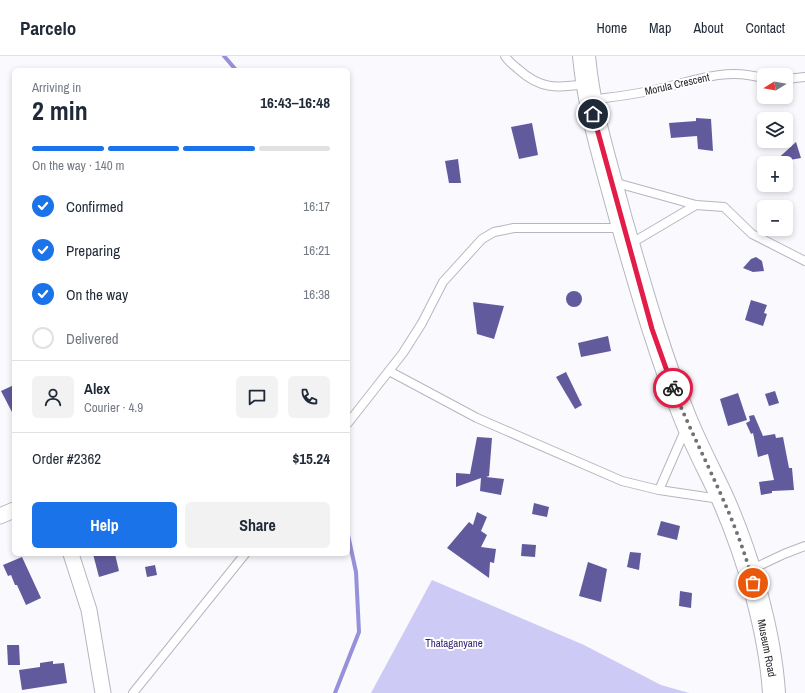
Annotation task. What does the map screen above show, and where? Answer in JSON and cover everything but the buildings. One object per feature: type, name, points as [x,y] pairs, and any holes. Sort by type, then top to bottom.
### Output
[{"type":"street","name":"Museum Road","points":[[584,56],[588,92],[610,181],[652,329],[670,382],[723,500],[750,570],[765,633],[774,693]]},
{"type":"street","points":[[0,516],[12,511]]},
{"type":"street","points":[[72,556],[89,610],[103,693]]},
{"type":"lane","name":"Morula Crescent","points":[[505,56],[528,79],[542,86],[564,87],[588,92],[652,90],[723,73],[757,77]]},
{"type":"lane","points":[[793,78],[805,77]]},
{"type":"lane","points":[[610,181],[696,205],[724,207],[752,234],[805,261]]},
{"type":"lane","points":[[350,420],[403,354],[422,323],[443,282],[482,239],[494,232],[514,228],[626,236],[696,205]]},
{"type":"lane","points":[[389,371],[477,418],[622,481],[659,490],[723,500]]},
{"type":"lane","points":[[659,490],[688,424]]},
{"type":"lane","points":[[750,570],[805,546]]},
{"type":"lane","points":[[133,693],[243,556]]},
{"type":"green space","name":"Thataganyane","points":[[432,580],[584,645],[661,685],[689,693],[371,693]]},
{"type":"waterway","points":[[224,56],[234,68]]},
{"type":"waterway","points":[[335,693],[359,632],[356,572],[350,544]]},
{"type":"way so far","points":[[673,388],[738,536],[753,583]]},
{"type":"route","points":[[593,114],[610,181],[652,329],[673,388]]}]
